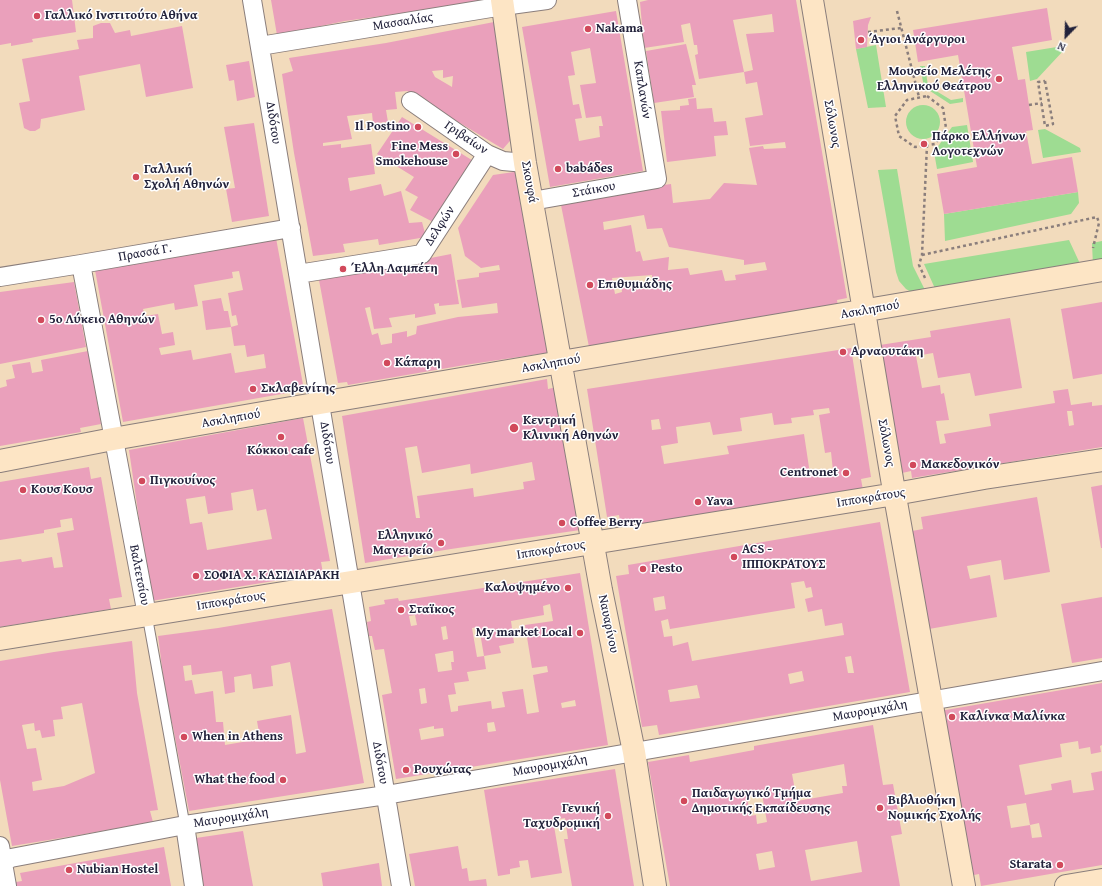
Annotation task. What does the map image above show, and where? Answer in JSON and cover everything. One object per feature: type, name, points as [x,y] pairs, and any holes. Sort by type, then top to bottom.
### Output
[{"type":"street","name":"Διδότου","points":[[252,0],[401,886]]},
{"type":"street","name":"Μασσαλίας","points":[[260,46],[502,3],[547,0]]},
{"type":"street","name":"Καπλανών","points":[[627,0],[657,179]]},
{"type":"street","name":"Σόλωνος","points":[[812,0],[895,494],[964,886]]},
{"type":"street","name":"Σκουφά","points":[[502,3],[525,163],[560,362]]},
{"type":"street","name":"Γριβαίων","points":[[411,101],[487,154],[503,161],[525,163]]},
{"type":"street","name":"Δελφών","points":[[298,274],[422,254],[487,154]]},
{"type":"street","name":"Στάικου","points":[[532,201],[657,179]]},
{"type":"street","name":"Πρασσά Γ.","points":[[0,277],[290,228]]},
{"type":"street","name":"Ασκληπιού","points":[[0,461],[113,439],[320,403],[864,311],[1097,261]]},
{"type":"street","name":"Βαλτετσίου","points":[[81,264],[147,615]]},
{"type":"street","name":"Ναυαρίνου","points":[[560,362],[592,543],[634,752],[655,886]]},
{"type":"street","name":"Ιπποκράτους","points":[[0,639],[1102,460]]},
{"type":"street","name":"Μαυρομιχάλη","points":[[1,857],[11,858],[186,825],[386,795],[1102,671]]},
{"type":"street","name":"Βαλτετσίου","points":[[186,825],[194,886]]},
{"type":"street","points":[[1,857],[8,886]]},
{"type":"street","points":[[1066,886],[1102,880]]},
{"type":"lane","name":"Βαλτετσίου","points":[[147,615],[186,825]]},
{"type":"path","points":[[898,10],[901,28],[919,98]]},
{"type":"path","points":[[868,32],[901,28]]},
{"type":"path","points":[[1046,81],[1053,124],[1045,126],[1042,104],[1038,82],[1046,81]]},
{"type":"path","points":[[927,96],[943,108],[946,128],[935,144],[915,147],[899,136],[895,116],[907,100],[919,98],[927,96]]},
{"type":"path","points":[[1029,105],[1042,104]]},
{"type":"path","points":[[925,279],[919,265],[922,255],[927,145]]},
{"type":"path","points":[[922,255],[1097,217],[1101,223],[1097,261]]},
{"type":"green space","points":[[876,45],[886,107],[868,108],[856,49]]},
{"type":"green space","points":[[1063,46],[1064,50],[1037,79],[1030,81],[1026,52]]},
{"type":"green space","points":[[920,66],[925,66],[928,86],[951,100],[963,98],[963,102],[950,104],[924,87]]},
{"type":"green space","points":[[926,105],[933,107],[938,112],[940,122],[938,132],[933,137],[920,139],[913,137],[908,132],[906,119],[908,112],[913,107]]},
{"type":"green space","points":[[967,125],[973,162],[937,169],[934,152],[952,127]]},
{"type":"green space","points":[[1045,129],[1080,148],[1081,152],[1043,158],[1038,130]]},
{"type":"green space","points":[[897,169],[913,266],[927,294],[913,293],[906,289],[899,281],[896,272],[878,170]]},
{"type":"green space","points":[[1078,192],[1079,203],[1071,214],[945,241],[944,214]]},
{"type":"green space","points":[[1069,240],[1082,268],[937,293],[924,264]]},
{"type":"green space","points":[[1102,241],[1102,265],[1093,266],[1092,243]]},
{"type":"building","name":"Γαλλικό Ινστιτούτο Αθήνα","points":[[0,0],[72,0],[76,32],[32,39],[33,42],[11,46],[11,43],[0,45]]},
{"type":"building","points":[[271,0],[481,0],[482,2],[345,21],[277,35]]},
{"type":"building","points":[[648,0],[796,0],[847,298],[837,300],[838,307],[590,352],[560,200],[671,184],[673,203],[710,199],[724,183],[757,185],[749,148],[763,146],[764,149],[786,148],[785,142],[750,146],[745,118],[763,115],[757,82],[746,84],[744,72],[699,79],[695,55],[698,54],[697,45],[694,45],[690,23],[681,25],[684,42],[644,48],[640,2]],"holes":[[[772,14],[774,32],[746,34],[753,70],[744,72],[733,20]],[[644,215],[647,229],[662,228],[669,247],[744,260],[744,265],[765,262],[767,270],[735,275],[736,280],[725,281],[722,270],[690,275],[688,268],[668,270],[669,257],[643,261],[640,251],[636,252],[631,225],[604,230],[603,222]],[[652,275],[652,282],[621,285],[622,292],[615,294],[612,278]]]},
{"type":"building","points":[[1047,8],[1052,40],[1012,47],[1018,80],[1025,79],[1033,130],[1026,131],[1032,164],[1072,157],[1078,192],[944,214],[937,174],[977,167],[958,55],[918,62],[913,30]]},
{"type":"building","points":[[616,11],[643,171],[550,187],[522,27]],"holes":[[[590,48],[596,83],[580,85],[586,118],[601,116],[603,126],[599,126],[600,137],[579,141],[575,119],[582,118],[579,104],[573,105],[568,76],[575,75],[571,52]]]},
{"type":"building","name":"Άγιοι Ανάργυροι","points":[[871,17],[868,25],[867,47],[856,49],[853,21]]},
{"type":"building","points":[[494,22],[515,135],[503,149],[407,91],[395,92],[397,109],[386,110],[388,122],[373,123],[372,113],[347,116],[352,139],[323,143],[323,146],[341,144],[341,148],[371,144],[375,174],[348,178],[350,191],[381,184],[384,196],[401,191],[409,223],[422,222],[426,237],[379,245],[378,239],[343,244],[345,252],[313,256],[294,153],[282,74],[293,71],[289,58],[386,43]],"holes":[[[443,70],[443,78],[453,76],[452,87],[435,77],[432,71]]]},
{"type":"building","points":[[101,23],[110,23],[115,33],[130,30],[131,36],[182,26],[193,88],[146,97],[140,64],[79,76],[85,110],[41,119],[40,128],[35,131],[30,131],[24,128],[19,103],[30,101],[22,59],[79,49],[77,40],[93,38],[93,26]]},
{"type":"building","points":[[686,44],[696,85],[692,85],[694,97],[654,103],[646,51]]},
{"type":"building","points":[[249,61],[255,97],[237,101],[234,80],[229,81],[226,65]]},
{"type":"building","points":[[696,98],[697,109],[712,108],[714,122],[726,121],[728,135],[714,136],[716,156],[667,162],[661,111],[680,110],[680,106],[689,105],[688,99]]},
{"type":"building","points":[[402,117],[475,162],[435,223],[410,210],[418,197],[405,190],[414,177],[377,154]]},
{"type":"building","points":[[254,123],[269,216],[232,222],[226,189],[235,188],[224,127]]},
{"type":"building","points":[[521,171],[552,352],[348,385],[347,382],[338,383],[319,280],[451,254],[459,304],[439,306],[439,303],[434,304],[436,314],[415,318],[415,314],[389,318],[392,327],[374,329],[370,307],[365,308],[372,335],[378,333],[381,345],[392,343],[392,334],[407,331],[407,337],[416,334],[417,326],[458,317],[498,313],[497,303],[462,308],[457,280],[479,277],[479,273],[500,270],[499,265],[481,268],[465,256],[458,228],[493,175]]},
{"type":"building","points":[[276,238],[304,390],[123,422],[95,270]],"holes":[[[239,271],[243,290],[228,293],[232,316],[236,315],[238,325],[231,327],[234,346],[245,345],[247,357],[264,354],[266,368],[235,373],[231,353],[193,360],[191,350],[161,355],[159,348],[175,345],[173,332],[162,334],[158,314],[145,316],[143,309],[174,303],[175,310],[198,306],[194,285],[233,278],[232,272]]]},
{"type":"building","name":"5ο Λύκειο Αθηνών","points":[[74,282],[86,347],[0,364],[0,292]]},
{"type":"building","points":[[221,298],[224,311],[228,311],[231,327],[206,330],[202,301]]},
{"type":"building","points":[[1102,302],[1102,374],[1073,379],[1061,309]]},
{"type":"building","points":[[1010,318],[1022,388],[975,396],[970,373],[938,378],[933,353],[916,356],[922,388],[940,385],[941,394],[944,393],[949,420],[936,421],[940,444],[946,443],[944,434],[991,426],[989,414],[1055,403],[1053,391],[1068,389],[1071,405],[1092,402],[1092,406],[1102,405],[1102,447],[912,478],[911,471],[902,473],[880,345],[931,337],[930,331]],"holes":[[[1067,411],[1072,411],[1074,425],[1069,426]]]},
{"type":"building","points":[[851,348],[871,477],[861,479],[863,490],[621,527],[619,515],[607,517],[587,389]],"holes":[[[829,408],[830,413],[819,415],[825,453],[831,452],[833,471],[810,474],[804,434],[727,446],[729,454],[664,464],[661,446],[678,443],[676,427],[710,422],[713,435],[742,431],[740,418],[772,413],[774,425],[792,423],[791,418],[814,415],[813,410]],[[659,419],[661,429],[652,430],[651,420]]]},
{"type":"building","points":[[88,351],[101,424],[80,428],[81,432],[0,446],[0,388],[7,386],[6,380],[15,378],[12,365],[30,362],[32,373],[43,371],[41,360]]},
{"type":"building","points":[[547,379],[548,389],[557,387],[580,530],[365,563],[342,416]],"holes":[[[417,446],[422,473],[470,464],[471,474],[532,462],[535,480],[523,482],[524,489],[474,497],[473,488],[417,496],[420,518],[416,518],[405,448]]]},
{"type":"building","points":[[303,418],[330,561],[321,562],[323,573],[151,601],[129,450]],"holes":[[[253,489],[257,511],[266,509],[272,539],[207,550],[202,522],[190,524],[186,499],[205,496],[208,514],[233,510],[231,493]]]},
{"type":"building","points":[[89,467],[91,479],[101,477],[122,597],[109,599],[111,609],[0,627],[0,562],[21,559],[22,562],[52,557],[54,568],[63,567],[57,533],[74,530],[72,518],[60,520],[61,527],[44,530],[44,533],[0,540],[0,482]]},
{"type":"building","points":[[1102,485],[1102,548],[1101,548],[1091,487]]},
{"type":"building","points":[[1037,497],[1050,572],[1004,580],[1001,560],[967,566],[970,579],[990,575],[997,617],[929,629],[912,531],[923,529],[921,517]]},
{"type":"building","points":[[880,522],[910,692],[659,735],[657,725],[642,727],[616,576],[629,574],[628,565]],"holes":[[[804,581],[806,588],[811,587],[813,597],[805,599],[808,612],[822,609],[825,626],[842,623],[844,635],[692,661],[688,642],[673,646],[672,636],[664,637],[661,621],[668,619],[670,629],[795,608],[791,583]],[[664,596],[666,609],[655,611],[653,598]],[[851,656],[854,673],[848,673],[845,657]],[[802,671],[804,681],[790,684],[788,674]],[[697,685],[700,698],[670,702],[668,690]]]},
{"type":"building","points":[[580,573],[608,745],[396,779],[382,695],[392,693],[384,649],[375,650],[372,636],[369,636],[367,622],[371,621],[369,607],[385,604],[384,600],[398,598],[399,601]],"holes":[[[550,604],[553,621],[525,625],[532,668],[547,666],[548,672],[533,675],[539,712],[527,714],[523,689],[502,692],[505,707],[492,709],[491,701],[458,706],[458,711],[451,712],[448,695],[456,694],[454,683],[469,681],[467,672],[486,669],[484,656],[501,653],[499,646],[514,643],[511,621],[544,615],[543,606]],[[415,615],[417,625],[411,626],[409,616]],[[446,626],[448,639],[443,640],[441,627]],[[479,627],[484,656],[477,657],[472,628]],[[453,651],[454,662],[451,662],[452,670],[438,672],[435,654]],[[425,688],[427,703],[421,704],[419,689]],[[575,700],[576,706],[562,708],[561,703]],[[494,722],[496,731],[488,732],[487,723]],[[434,726],[434,729],[443,728],[444,736],[421,740],[419,729]]]},
{"type":"building","points":[[1102,597],[1102,658],[1072,663],[1061,604]]},
{"type":"building","points":[[332,609],[364,783],[189,811],[166,698],[158,636],[218,628]],"holes":[[[290,662],[306,752],[296,754],[291,715],[257,721],[260,739],[225,745],[223,722],[216,722],[213,691],[195,694],[192,680],[185,681],[183,666],[191,665],[192,675],[222,671],[225,694],[235,692],[234,677],[251,674],[253,689],[273,686],[271,666]]]},
{"type":"building","points":[[132,641],[137,693],[158,810],[150,811],[153,822],[12,846],[0,780],[0,661]],"holes":[[[82,703],[95,773],[64,786],[33,791],[32,782],[42,780],[36,748],[27,749],[22,725],[34,723],[35,731],[40,730],[42,738],[55,736],[53,720],[63,719],[61,707]]]},
{"type":"building","points":[[1102,683],[1101,752],[1091,754],[1090,747],[1079,749],[1078,741],[1060,744],[1062,757],[1019,765],[1025,795],[1052,790],[1051,784],[1071,780],[1073,793],[1094,790],[1091,773],[1102,771],[1102,865],[981,886],[979,874],[969,876],[940,711]],"holes":[[[1026,803],[1030,825],[1011,828],[1007,806]],[[1039,823],[1042,837],[1032,838],[1030,825]]]},
{"type":"building","points":[[873,725],[883,785],[893,784],[902,834],[891,836],[900,886],[670,886],[648,762],[689,755],[690,762],[754,750],[754,746]],"holes":[[[844,764],[847,786],[842,786],[843,793],[797,801],[792,774]],[[762,794],[767,822],[757,824],[756,815],[750,816],[747,796]],[[857,841],[862,872],[811,881],[805,850]],[[772,851],[775,867],[759,870],[756,854]]]},
{"type":"building","points":[[615,769],[634,886],[572,886],[564,839],[568,839],[565,818],[553,820],[562,873],[531,878],[528,860],[519,861],[520,867],[510,869],[510,874],[498,876],[484,790]]},
{"type":"building","points":[[243,831],[253,886],[195,886],[189,849],[198,848],[196,838]]},
{"type":"building","points":[[458,846],[462,869],[467,868],[469,881],[486,879],[487,886],[415,886],[409,854]]},
{"type":"building","points":[[164,847],[171,886],[11,886],[10,883],[22,881],[20,873]]},
{"type":"building","points":[[379,863],[382,886],[323,886],[321,873]]},
{"type":"place","name":"Γαλλικό Ινστιτούτο Αθήνα","points":[[37,16]]},
{"type":"place","name":"Nakama","points":[[588,29]]},
{"type":"place","name":"Άγιοι Ανάργυροι","points":[[861,40]]},
{"type":"place","name":"Μουσείο Μελέτης Ελληνικού Θεάτρου","points":[[999,79]]},
{"type":"place","name":"Il Postino","points":[[418,127]]},
{"type":"place","name":"Πάρκο Ελλήνων Λογοτεχνών","points":[[924,144]]},
{"type":"place","name":"Fine Mess Smokehouse","points":[[456,154]]},
{"type":"place","name":"babáδes","points":[[558,169]]},
{"type":"place","name":"Γαλλική Σχολή Αθηνών","points":[[136,177]]},
{"type":"place","name":"Έλλη Λαμπέτη","points":[[343,269]]},
{"type":"place","name":"Επιθυμιάδης","points":[[590,285]]},
{"type":"place","name":"5ο Λύκειο Αθηνών","points":[[41,320]]},
{"type":"place","name":"Αρναουτάκη","points":[[843,352]]},
{"type":"place","name":"Κάπαρη","points":[[387,363]]},
{"type":"place","name":"Σκλαβενίτης","points":[[253,389]]},
{"type":"place","name":"Κεντρική Κλινική Αθηνών","points":[[514,428]]},
{"type":"place","name":"Κόκκοι cafe","points":[[281,437]]},
{"type":"place","name":"Μακεδονικόν","points":[[913,465]]},
{"type":"place","name":"Centronet","points":[[846,473]]},
{"type":"place","name":"Πιγκουίνος","points":[[142,481]]},
{"type":"place","name":"Κουσ Κουσ","points":[[23,490]]},
{"type":"place","name":"Yava","points":[[698,502]]},
{"type":"place","name":"Coffee Berry","points":[[562,523]]},
{"type":"place","name":"Ελληνικό Μαγειρείο","points":[[441,543]]},
{"type":"place","name":"ACS - ΙΠΠΟΚΡΑΤΟΥΣ","points":[[734,557]]},
{"type":"place","name":"Pesto","points":[[643,569]]},
{"type":"place","name":"ΣΟΦΙΑ Χ. ΚΑΣΙΔΙΑΡΑΚΗ","points":[[196,576]]},
{"type":"place","name":"Καλοψημένο","points":[[568,588]]},
{"type":"place","name":"Σταϊκος","points":[[401,610]]},
{"type":"place","name":"My market Local","points":[[580,633]]},
{"type":"place","name":"Καλίνκα Μαλίνκα","points":[[952,717]]},
{"type":"place","name":"When in Athens","points":[[184,737]]},
{"type":"place","name":"Ρουχώτας","points":[[406,770]]},
{"type":"place","name":"What the food","points":[[283,780]]},
{"type":"place","name":"Παιδαγωγικό Τμήμα Δημοτικής Εκπαίδευσης","points":[[684,801]]},
{"type":"place","name":"Βιβλιοθήκη Νομικής Σχολής","points":[[880,808]]},
{"type":"place","name":"Γενική Ταχυδρομική","points":[[608,816]]},
{"type":"place","name":"Starata","points":[[1060,865]]},
{"type":"place","name":"Nubian Hostel","points":[[69,870]]}]
